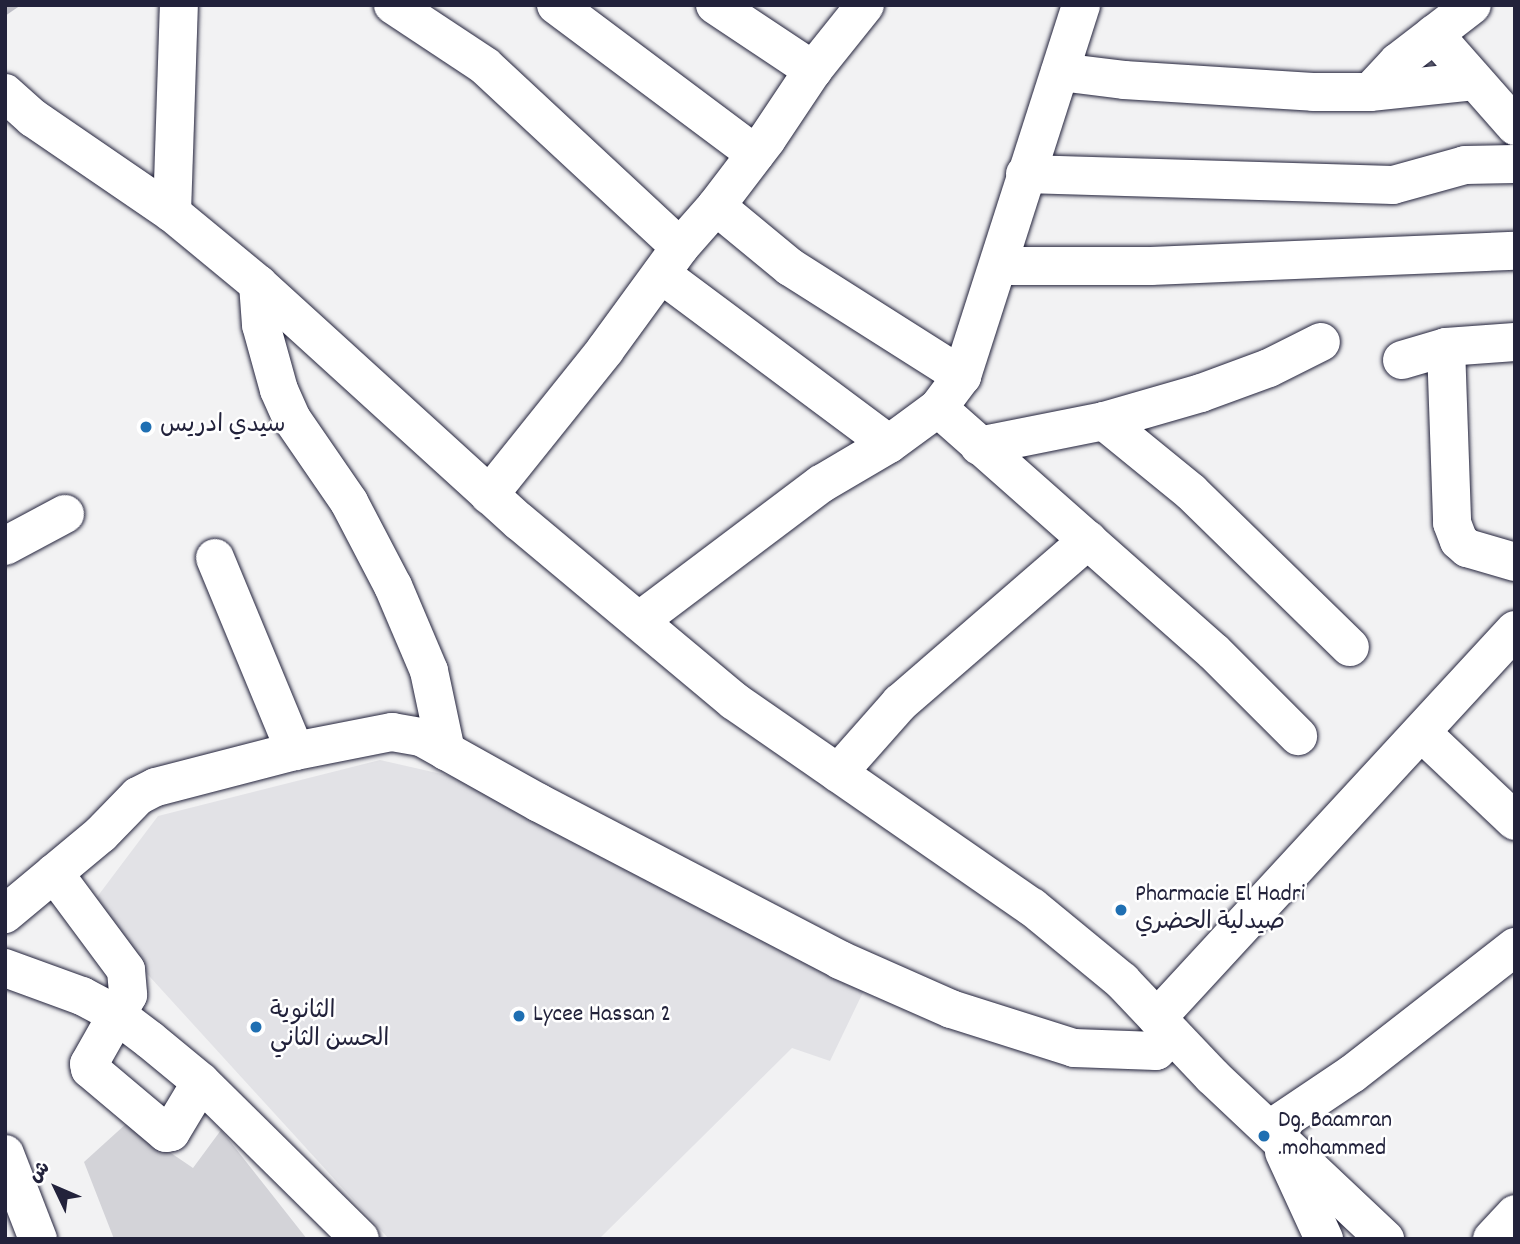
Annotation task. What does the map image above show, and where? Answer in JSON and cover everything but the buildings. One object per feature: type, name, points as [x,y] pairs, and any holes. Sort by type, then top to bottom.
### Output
[{"type":"street","points":[[172,213],[179,5]]},
{"type":"street","points":[[393,5],[485,66],[670,260],[889,444]]},
{"type":"street","points":[[556,5],[755,155]]},
{"type":"street","points":[[715,5],[813,70]]},
{"type":"street","points":[[489,495],[604,350],[670,260],[716,206],[755,155],[813,70],[865,5]]},
{"type":"street","points":[[639,621],[821,484],[889,444],[938,408],[962,376],[1081,5]]},
{"type":"street","points":[[1370,92],[1398,62],[1472,5]]},
{"type":"street","points":[[1434,34],[1515,126]]},
{"type":"street","points":[[1060,72],[1124,80],[1370,92],[1474,81]]},
{"type":"street","points":[[5,93],[33,118],[172,213],[258,284],[489,495],[734,701],[1031,907],[1122,981],[1164,1026],[1385,1239]]},
{"type":"street","points":[[1025,174],[1063,173],[1393,185],[1465,165],[1515,164]]},
{"type":"street","points":[[716,206],[725,217],[790,267],[962,376]]},
{"type":"street","points":[[999,265],[1151,266],[1515,251]]},
{"type":"street","points":[[258,284],[261,325],[279,390],[292,419],[349,502],[393,586],[429,671],[446,751]]},
{"type":"street","points":[[979,446],[1104,421],[1201,393],[1269,368],[1321,342]]},
{"type":"street","points":[[1402,360],[1446,347],[1515,342]]},
{"type":"street","points":[[1446,347],[1452,523],[1460,541],[1467,548],[1515,562]]},
{"type":"street","points":[[938,408],[1222,660],[1298,736]]},
{"type":"street","points":[[1104,421],[1191,492],[1350,647]]},
{"type":"street","points":[[5,546],[65,514]]},
{"type":"street","points":[[838,773],[900,703],[1088,540]]},
{"type":"street","points":[[215,558],[295,751]]},
{"type":"street","points":[[5,914],[101,834],[138,796],[156,787],[295,751],[392,732],[421,737],[539,803],[840,960],[951,1009],[1074,1048],[1156,1051],[1164,1026],[1289,873],[1515,630]]},
{"type":"street","points":[[1422,733],[1515,821]]},
{"type":"street","points":[[54,873],[127,970],[128,995],[89,1064],[90,1069],[166,1133],[170,1132],[201,1082]]},
{"type":"street","points":[[1274,1133],[1515,947]]},
{"type":"street","points":[[5,968],[82,996],[117,1015],[201,1082],[360,1239]]},
{"type":"street","points":[[1274,1133],[1324,1239]]},
{"type":"street","points":[[9,1176],[38,1239]]},
{"type":"street","points":[[1492,1239],[1515,1214]]},
{"type":"shaded area","name":"Lycee Hassan 2","points":[[380,760],[468,780],[867,984],[830,1061],[792,1048],[599,1239],[389,1239],[88,909],[158,816]]},
{"type":"shaded area","points":[[127,1123],[193,1168],[221,1130],[307,1239],[114,1239],[84,1162]]},
{"type":"place","name":"سيدي ادريس","points":[[146,427]]},
{"type":"place","name":"Pharmacie El Hadri صيدلية الحضري","points":[[1121,910]]},
{"type":"place","name":"Lycee Hassan 2","points":[[519,1016]]},
{"type":"place","name":"الثانوية الحسن الثاني","points":[[256,1027]]},
{"type":"place","name":"Dg. Baamran .mohammed","points":[[1264,1136]]}]
